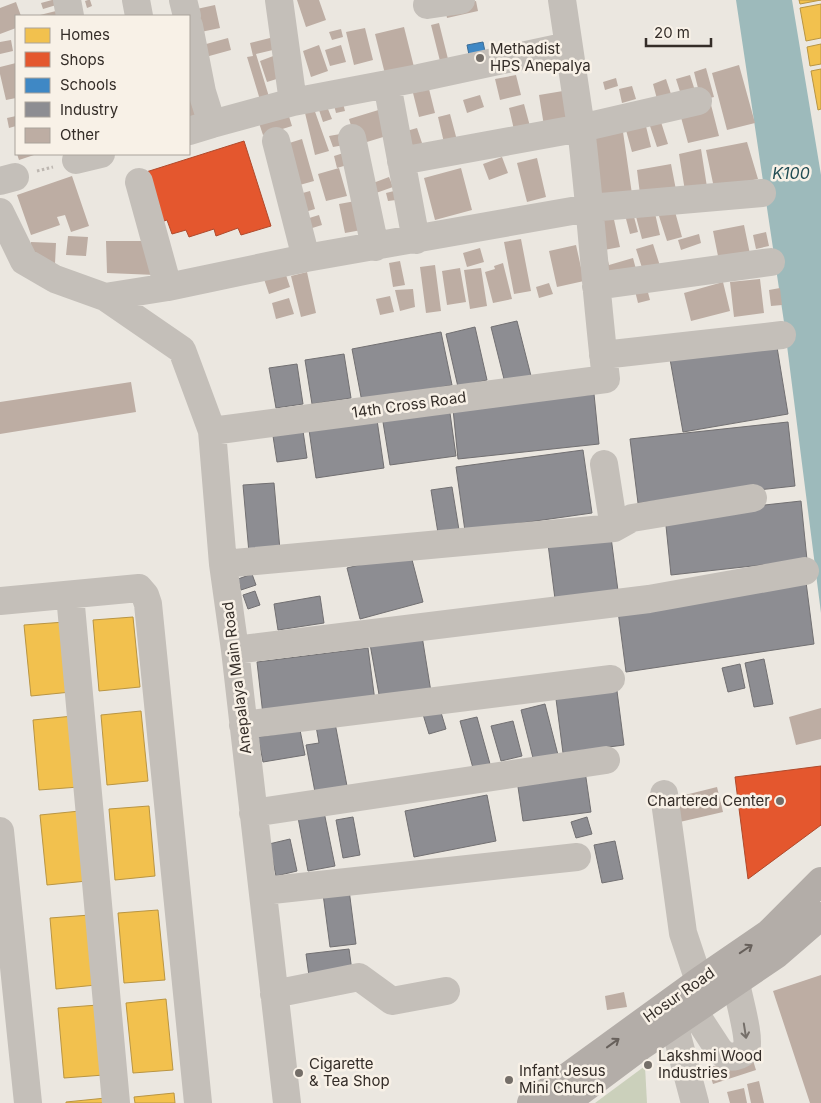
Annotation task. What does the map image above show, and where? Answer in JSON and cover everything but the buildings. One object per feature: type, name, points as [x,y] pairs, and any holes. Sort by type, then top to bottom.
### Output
[{"type":"main road","name":"Hosur Road","points":[[532,1103],[699,981],[769,933],[821,882]]},
{"type":"main road","name":"Hosur Road","points":[[565,1103],[640,1047],[776,955],[821,916]]},
{"type":"street","points":[[67,0],[70,15]]},
{"type":"street","points":[[136,0],[139,15]]},
{"type":"street","points":[[184,0],[187,15]]},
{"type":"street","points":[[279,0],[293,102]]},
{"type":"street","points":[[427,6],[461,0]]},
{"type":"street","points":[[562,0],[581,128],[605,367]]},
{"type":"street","points":[[190,31],[202,92],[200,127],[293,102],[419,78],[568,46]]},
{"type":"street","points":[[387,84],[416,240]]},
{"type":"street","points":[[401,161],[581,128],[698,101]]},
{"type":"street","points":[[352,138],[375,247]]},
{"type":"street","points":[[276,141],[306,258]]},
{"type":"street","points":[[139,182],[168,287]]},
{"type":"street","name":"Anepalaya Main Road","points":[[104,297],[168,287],[306,258],[590,208],[762,193]]},
{"type":"street","name":"Anepalaya Main Road","points":[[0,212],[24,261],[55,279],[104,297],[182,350],[212,431],[223,564],[235,650],[287,1103]]},
{"type":"street","points":[[596,286],[771,262]]},
{"type":"street","name":"14th Cross Road","points":[[212,431],[605,367],[782,335]]},
{"type":"street","points":[[604,464],[614,528]]},
{"type":"street","points":[[223,564],[614,528],[632,518],[753,498]]},
{"type":"street","points":[[235,650],[649,599],[805,571]]},
{"type":"street","points":[[0,601],[139,588],[145,595],[148,604],[198,1103]]},
{"type":"street","points":[[70,595],[116,1103]]},
{"type":"street","points":[[243,725],[611,679]]},
{"type":"street","points":[[253,812],[606,760]]},
{"type":"street","points":[[664,794],[683,933],[699,981]]},
{"type":"street","points":[[0,831],[28,1103]]},
{"type":"street","points":[[263,891],[577,857]]},
{"type":"street","points":[[274,994],[358,977],[392,1001],[446,991]]},
{"type":"street","points":[[683,1017],[723,1054],[731,1057],[742,1054],[746,1049],[746,1033],[736,983]]},
{"type":"street","points":[[683,1017],[695,1103]]},
{"type":"path","points":[[7,179],[91,156]]},
{"type":"green space","points":[[645,1066],[647,1103],[595,1103]]},
{"type":"water","name":"K100","points":[[736,0],[792,0],[821,175],[821,613],[784,322]]},
{"type":"place","name":"Methadist HPS Anepalya","points":[[480,58]]},
{"type":"place","name":"Chartered Center","points":[[780,801]]},
{"type":"place","name":"Lakshmi Wood Industries","points":[[648,1065]]},
{"type":"place","name":"Cigarette & Tea Shop","points":[[299,1073]]},
{"type":"place","name":"Infant Jesus Mini Church","points":[[509,1080]]}]
